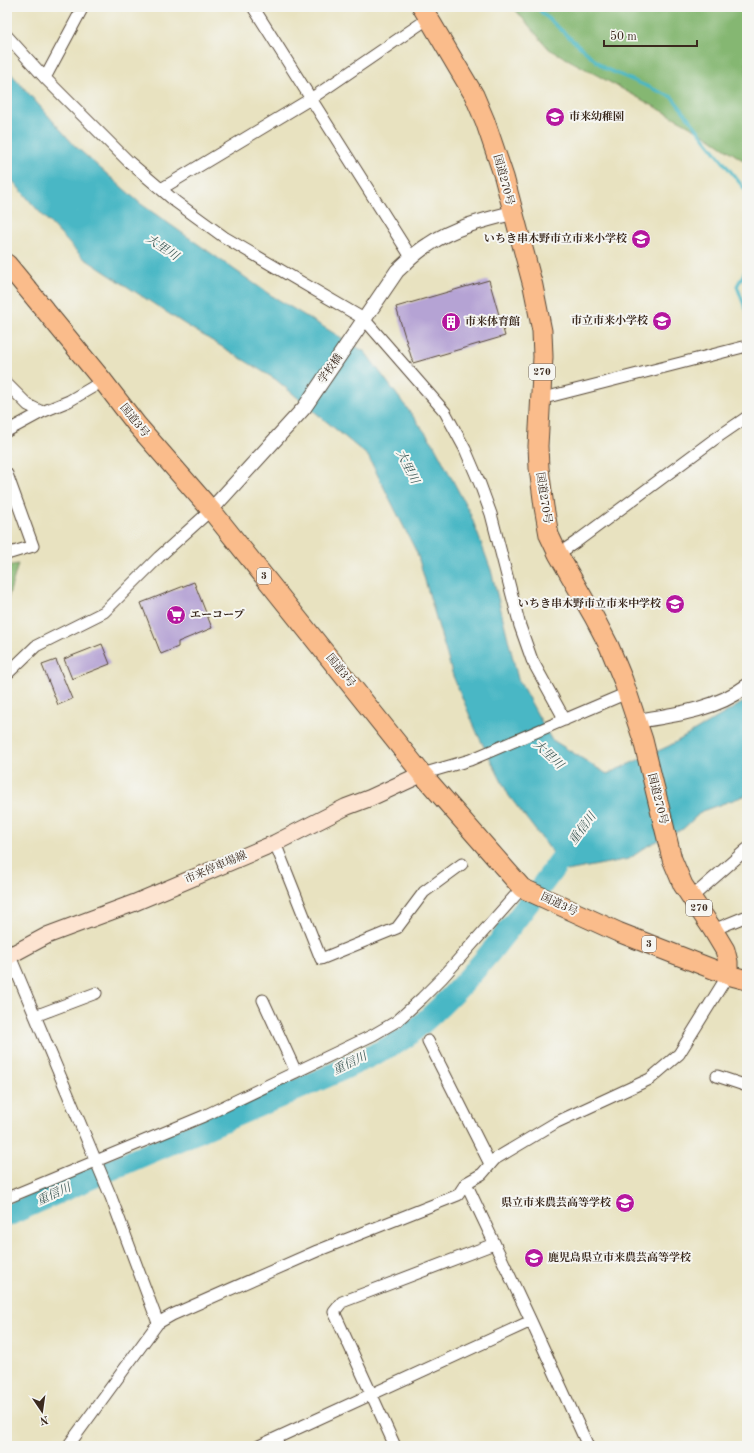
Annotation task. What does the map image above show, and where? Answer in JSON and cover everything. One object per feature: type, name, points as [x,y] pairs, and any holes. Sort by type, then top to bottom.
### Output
[{"type":"highway","name":"国道270号","points":[[425,12],[474,95],[496,153],[533,286],[542,331],[543,357],[538,468],[549,535],[609,646],[643,740],[667,841],[677,872],[713,930],[727,956],[728,975]]},
{"type":"highway","name":"国道3号","points":[[7,264],[137,425],[211,510],[422,774],[522,888],[618,932],[728,975],[747,980]]},
{"type":"main road","name":"市来停車場線","points":[[8,954],[48,935],[134,903],[275,843],[346,807],[370,798],[422,774]]},
{"type":"street","points":[[45,78],[83,7]]},
{"type":"street","points":[[253,7],[312,98],[411,257]]},
{"type":"street","points":[[160,189],[312,98],[425,12]]},
{"type":"street","points":[[7,36],[45,78],[128,161],[160,189],[224,237],[361,324],[445,412],[465,449],[480,484],[491,514],[520,626],[532,660],[562,721]]},
{"type":"street","name":"学校橋","points":[[211,510],[304,408],[397,271],[411,257],[428,244],[443,236],[512,213]]},
{"type":"street","points":[[540,399],[747,346]]},
{"type":"street","points":[[7,431],[42,412],[69,401],[103,381]]},
{"type":"street","points":[[7,384],[28,405],[42,412]]},
{"type":"street","points":[[558,554],[747,417]]},
{"type":"street","points":[[7,474],[33,546],[7,554]]},
{"type":"street","points":[[7,674],[36,646],[104,612],[159,557],[211,510]]},
{"type":"street","points":[[637,721],[677,715],[719,702],[747,686]]},
{"type":"street","points":[[422,774],[476,757],[627,693]]},
{"type":"street","points":[[275,843],[321,959],[397,928],[424,892],[462,864]]},
{"type":"street","points":[[692,897],[747,849]]},
{"type":"street","points":[[7,1198],[95,1160],[204,1116],[373,1035],[397,1021],[442,978],[522,888]]},
{"type":"street","points":[[713,930],[747,916]]},
{"type":"street","points":[[8,954],[95,1160],[158,1323]]},
{"type":"street","points":[[68,1446],[158,1323],[172,1315],[317,1252],[458,1195],[466,1183],[482,1174],[495,1159],[557,1122],[650,1079],[679,1054],[728,975]]},
{"type":"street","points":[[35,1016],[96,993]]},
{"type":"street","points":[[263,1000],[296,1072]]},
{"type":"street","points":[[428,1041],[490,1164]]},
{"type":"street","points":[[717,1076],[747,1086]]},
{"type":"street","points":[[466,1183],[588,1446]]},
{"type":"street","points":[[395,1446],[334,1312],[342,1302],[494,1244]]},
{"type":"street","points":[[267,1444],[531,1321]]},
{"type":"green space","points":[[513,7],[747,7],[747,163],[701,132],[549,49]]},
{"type":"green space","points":[[18,564],[7,602],[7,566]]},
{"type":"water","name":"大里川","points":[[7,69],[75,146],[141,204],[269,294],[365,352],[433,443],[470,513],[491,570],[518,679],[551,739],[607,774],[669,746],[747,700],[747,795],[702,811],[683,829],[649,845],[629,859],[567,871],[509,796],[478,735],[453,676],[417,553],[368,456],[275,379],[186,325],[82,257],[34,206],[7,174]]},
{"type":"building","name":"市来体育館","points":[[489,280],[505,336],[413,363],[396,307]]},
{"type":"building","name":"エーコープ","points":[[194,582],[212,628],[178,642],[178,647],[161,654],[141,603]]},
{"type":"building","points":[[102,644],[110,664],[72,679],[64,659]]},
{"type":"building","points":[[56,660],[72,699],[58,705],[42,665]]},
{"type":"waterway","points":[[539,7],[541,12],[604,68],[672,97],[747,192]]},
{"type":"waterway","points":[[747,268],[737,286],[747,313]]},
{"type":"waterway","name":"重信川","points":[[7,1216],[320,1080],[361,1061],[406,1037],[455,992],[477,968],[519,917],[577,837]]},
{"type":"place","name":"市来幼稚園","points":[[555,117]]},
{"type":"place","name":"いちき串木野市立市来小学校","points":[[641,239]]},
{"type":"place","name":"市立市来小学校","points":[[662,321]]},
{"type":"place","name":"市来体育館","points":[[451,322]]},
{"type":"place","name":"いちき串木野市立市来中学校","points":[[675,604]]},
{"type":"place","name":"エーコープ","points":[[176,615]]},
{"type":"place","name":"県立市来農芸高等学校","points":[[625,1203]]},
{"type":"place","name":"鹿児島県立市来農芸高等学校","points":[[534,1258]]}]
